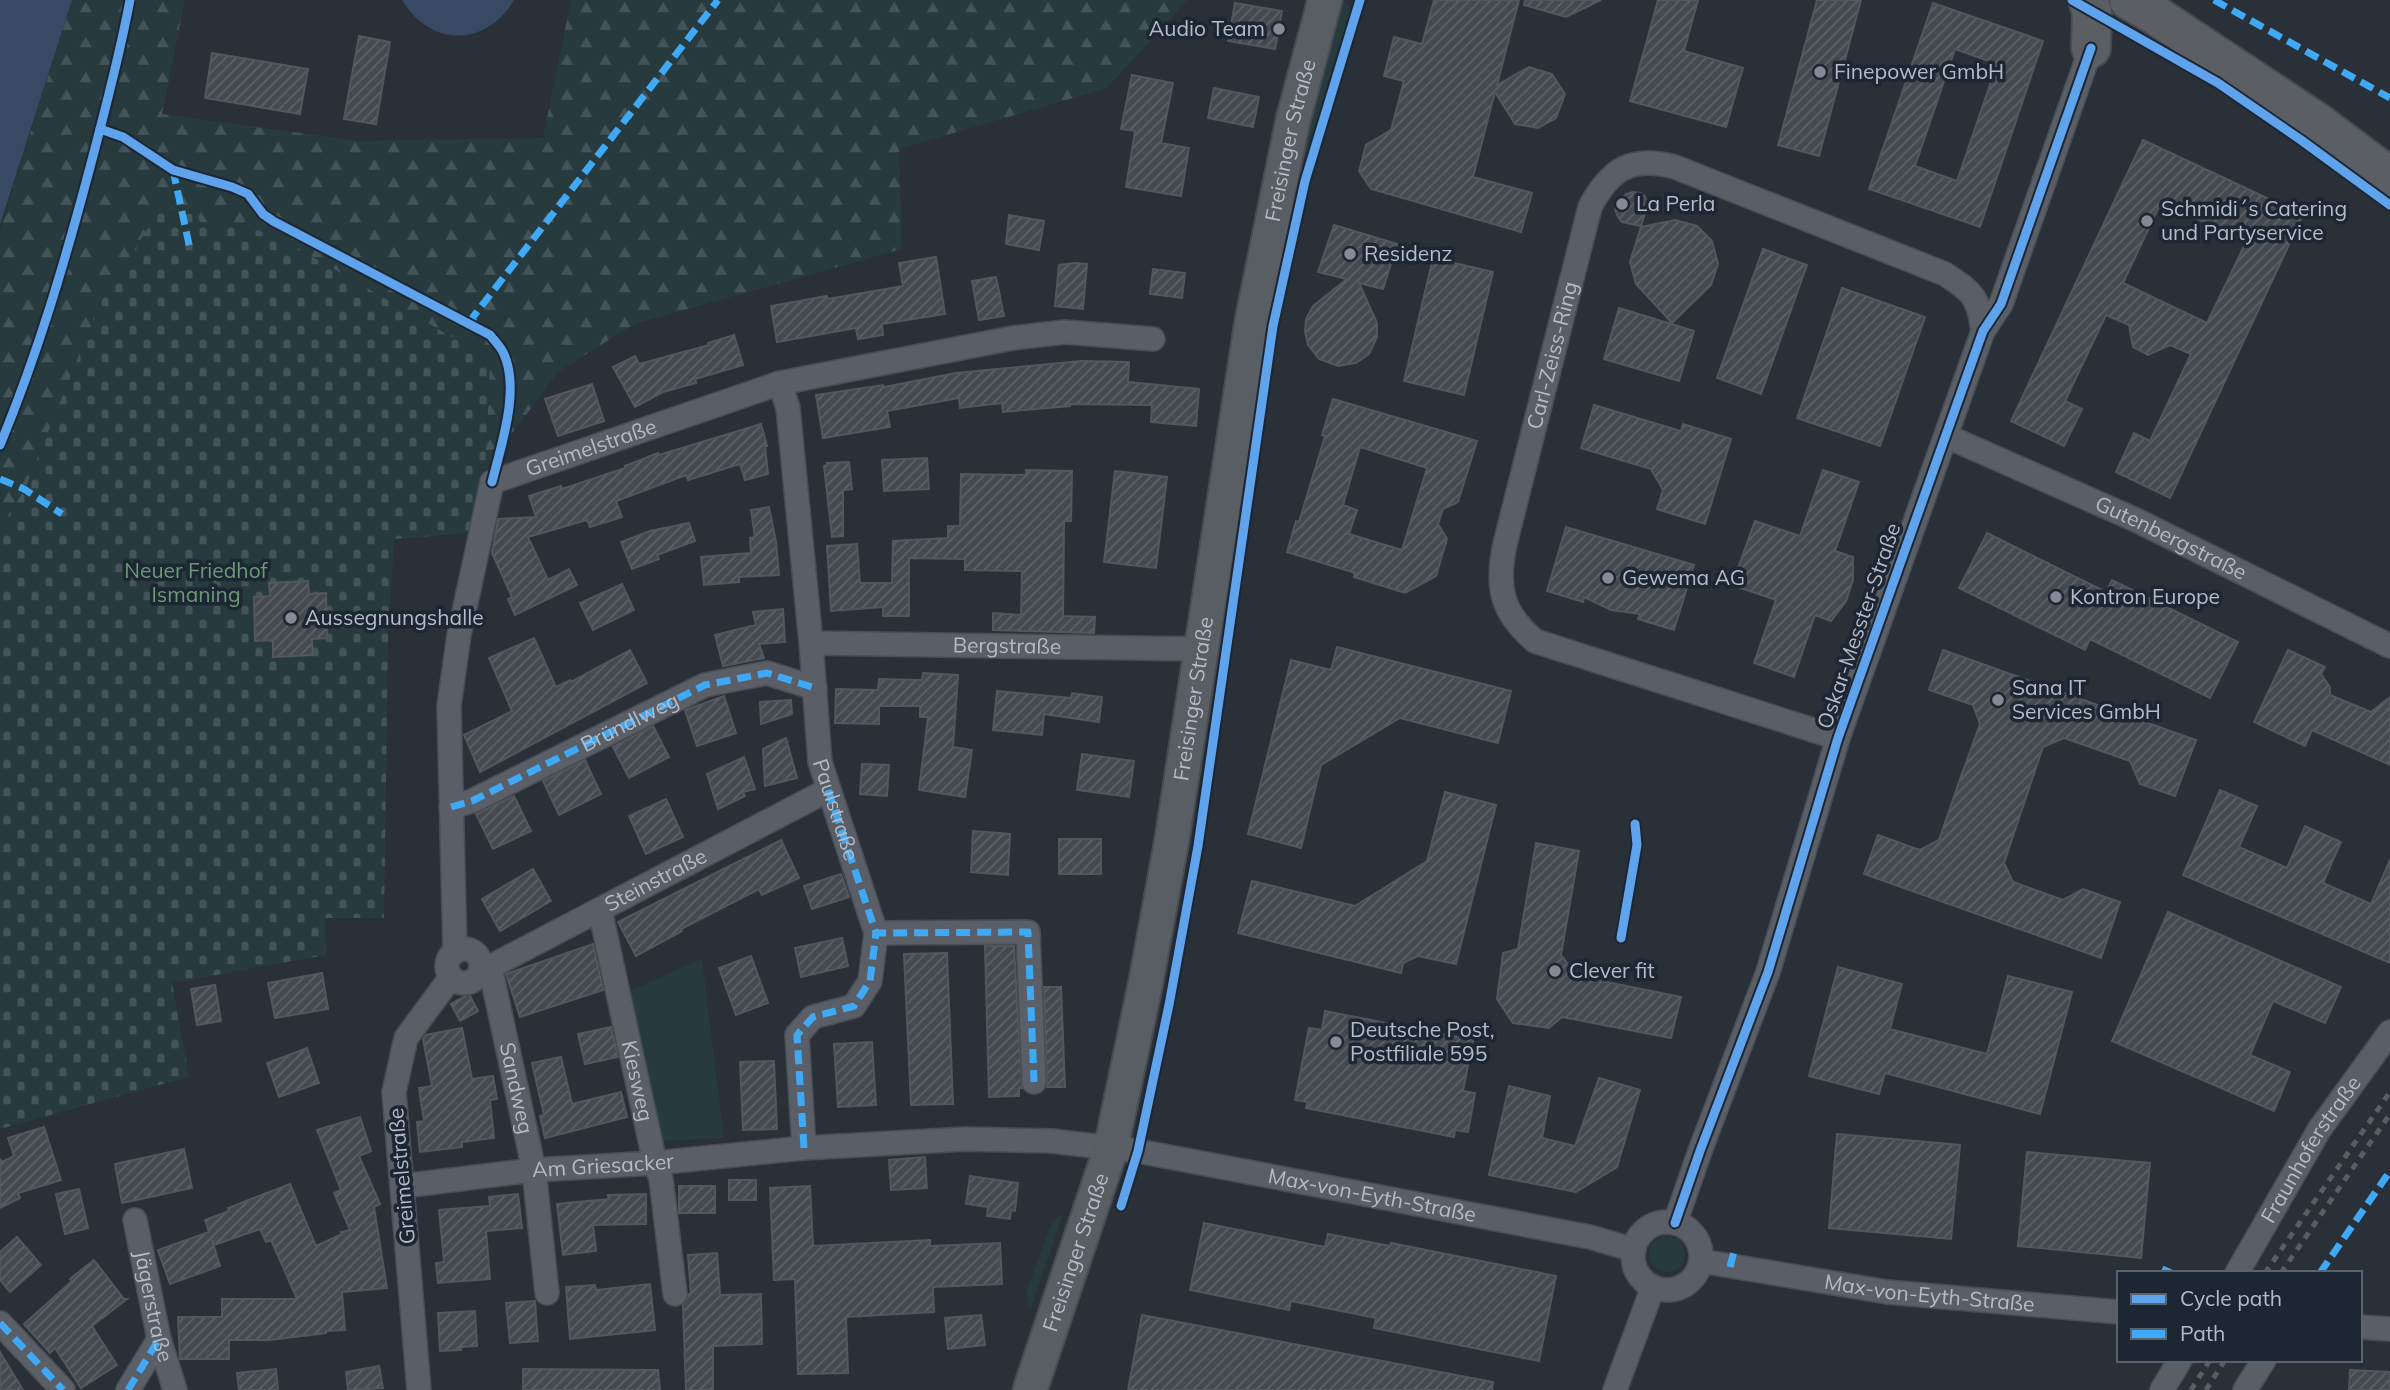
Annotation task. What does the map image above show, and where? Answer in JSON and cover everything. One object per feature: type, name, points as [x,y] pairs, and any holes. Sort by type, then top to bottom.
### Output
[{"type":"highway","points":[[2088,0],[2092,12],[2091,48]]},
{"type":"highway","points":[[2142,4],[2318,123],[2390,177]]},
{"type":"main road","name":"Freisinger Straße","points":[[1030,1390],[1111,1148],[1161,908],[1252,321],[1293,120],[1325,0]]},
{"type":"street","name":"Oskar-Messter-Straße","points":[[1675,1223],[1704,1138],[1768,972],[1838,738],[1983,331],[2001,304],[2091,48]]},
{"type":"street","name":"Carl-Zeiss-Ring","points":[[1838,738],[1535,641],[1519,627],[1507,610],[1500,587],[1500,566],[1590,207],[1602,186],[1618,171],[1636,163],[1656,161],[1945,274],[1967,288],[1980,305],[1983,331]]},
{"type":"street","name":"Greimelstraße","points":[[455,951],[449,706],[460,635],[492,482],[780,383],[1013,338],[1065,332],[1153,339]]},
{"type":"street","name":"Paulstraße","points":[[780,383],[788,408],[820,762],[876,933]]},
{"type":"street","name":"Gutenbergstraße","points":[[1946,436],[2136,520],[2390,646]]},
{"type":"street","name":"Bergstraße","points":[[811,643],[1202,649]]},
{"type":"street","name":"Bründlweg","points":[[451,807],[472,801],[705,685],[767,673],[815,688]]},
{"type":"street","name":"Steinstraße","points":[[486,967],[828,790]]},
{"type":"street","name":"Kiesweg","points":[[600,910],[655,1163],[661,1179],[675,1294]]},
{"type":"street","points":[[804,1148],[797,1035],[813,1017],[854,1006],[870,981],[876,933],[1028,932],[1034,1082]]},
{"type":"street","points":[[466,949],[475,953],[486,967],[471,982],[460,982],[451,977],[447,968],[449,958],[455,951],[466,949]]},
{"type":"street","name":"Sandweg","points":[[486,967],[534,1170],[547,1293]]},
{"type":"street","name":"Greimelstraße","points":[[419,1390],[394,1092],[406,1038],[451,977]]},
{"type":"street","name":"Fraunhoferstraße","points":[[2238,1271],[2319,1130],[2390,1032]]},
{"type":"street","name":"Am Griesacker","points":[[403,1186],[534,1170],[655,1163],[804,1148],[966,1139],[1052,1141],[1111,1148]]},
{"type":"street","name":"Max-von-Eyth-Straße","points":[[1111,1148],[1576,1235],[1634,1250]]},
{"type":"street","name":"Jägerstraße","points":[[135,1220],[159,1339],[175,1390]]},
{"type":"street","points":[[1675,1223],[1684,1227],[1698,1241],[1701,1261],[1698,1271],[1683,1286],[1663,1290],[1645,1282],[1635,1268],[1634,1250],[1637,1239],[1653,1225],[1675,1223]]},
{"type":"street","name":"Max-von-Eyth-Straße","points":[[1701,1261],[1887,1292],[2117,1312]]},
{"type":"street","points":[[1615,1390],[1653,1287]]},
{"type":"street","points":[[0,1323],[63,1390]]},
{"type":"street","points":[[2362,1327],[2390,1329]]},
{"type":"street","points":[[128,1390],[159,1339]]},
{"type":"street","points":[[2162,1390],[2179,1362]]},
{"type":"street","points":[[2245,1390],[2263,1362]]},
{"type":"green space","points":[[72,0],[185,0],[162,114],[358,141],[543,138],[571,0],[1187,0],[1107,88],[899,149],[902,249],[634,324],[558,372],[485,470],[490,359],[271,233],[199,222],[0,528],[0,230]]},
{"type":"green space","points":[[1343,1],[1353,9],[1299,192],[1282,269],[1274,262],[1318,86]]},
{"type":"green space","name":"Neuer Friedhof Ismaning","points":[[163,205],[197,214],[200,222],[271,233],[490,359],[485,470],[470,533],[394,539],[388,642],[384,918],[325,918],[326,955],[172,983],[189,1077],[0,1129],[0,528],[25,489],[100,303]]},
{"type":"green space","points":[[1271,332],[1217,687],[1208,689],[1261,334]]},
{"type":"green space","points":[[702,959],[724,1138],[660,1141],[625,993]]},
{"type":"green space","points":[[1063,1214],[1030,1311],[1026,1293],[1052,1222]]},
{"type":"green space","points":[[1667,1236],[1680,1241],[1685,1254],[1680,1267],[1667,1272],[1654,1267],[1649,1254],[1654,1241]]},
{"type":"water","points":[[0,0],[72,0],[0,225]]},
{"type":"water","points":[[402,0],[514,0],[489,27],[458,36],[428,27],[414,16]]},
{"type":"building","points":[[1434,0],[1519,0],[1497,85],[1529,67],[1552,74],[1565,94],[1556,118],[1538,128],[1515,124],[1495,92],[1473,177],[1532,193],[1521,232],[1371,189],[1359,171],[1366,145],[1391,130],[1404,81],[1384,76],[1394,37],[1422,44]]},
{"type":"building","points":[[1525,0],[1601,0],[1566,17],[1524,5]]},
{"type":"building","points":[[1658,0],[1698,0],[1684,51],[1743,68],[1726,127],[1630,101]]},
{"type":"building","name":"Finepower GmbH","points":[[1817,0],[1861,0],[1819,156],[1778,145]]},
{"type":"building","points":[[1235,3],[1282,11],[1275,49],[1228,41]]},
{"type":"building","points":[[1933,3],[2043,41],[1980,227],[1869,189]],"holes":[[[1955,49],[1997,64],[1957,181],[1915,166]]]},
{"type":"building","points":[[359,36],[390,42],[376,124],[344,119]]},
{"type":"building","points":[[212,53],[308,69],[300,114],[205,98]]},
{"type":"building","points":[[1132,75],[1173,83],[1161,143],[1189,148],[1181,196],[1126,187],[1135,131],[1121,129]]},
{"type":"building","points":[[1214,88],[1259,97],[1253,127],[1208,118]]},
{"type":"building","points":[[2143,140],[2303,215],[2170,498],[2116,472],[2134,433],[2150,441],[2191,354],[2170,345],[2148,355],[2133,347],[2129,325],[2106,315],[2065,401],[2082,409],[2064,446],[2011,421]],"holes":[[[2161,202],[2246,242],[2207,323],[2123,283]]]},
{"type":"building","points":[[1641,193],[1648,204],[1641,226],[1622,222],[1615,209],[1626,194]]},
{"type":"building","points":[[1009,215],[1044,221],[1039,250],[1006,244]]},
{"type":"building","points":[[1675,220],[1697,226],[1712,241],[1718,264],[1711,285],[1672,323],[1636,284],[1630,262],[1641,227]]},
{"type":"building","points":[[1334,225],[1397,244],[1383,289],[1359,283],[1377,323],[1377,337],[1369,354],[1356,363],[1338,366],[1319,359],[1308,345],[1305,332],[1306,319],[1313,306],[1347,279],[1318,272]]},
{"type":"building","points":[[1763,249],[1807,265],[1761,394],[1717,378]]},
{"type":"building","points":[[936,257],[945,314],[882,324],[883,335],[858,339],[856,328],[777,342],[771,306],[903,286],[899,263]]},
{"type":"building","points":[[1433,258],[1493,272],[1464,395],[1404,381]]},
{"type":"building","points":[[1087,264],[1083,309],[1055,306],[1059,265]]},
{"type":"building","points":[[1153,269],[1185,273],[1182,298],[1150,294]]},
{"type":"building","points":[[996,277],[1004,316],[979,320],[972,281]]},
{"type":"building","points":[[1842,288],[1925,317],[1880,446],[1797,418]]},
{"type":"building","points":[[1619,308],[1694,331],[1679,381],[1604,359]]},
{"type":"building","points":[[734,335],[743,365],[695,379],[696,383],[663,392],[635,407],[613,367],[635,356],[639,364],[709,345],[708,343]]},
{"type":"building","points":[[1081,361],[1129,362],[1128,382],[1199,389],[1196,426],[1151,422],[1152,405],[1070,404],[1003,412],[1002,403],[960,408],[959,398],[887,411],[890,427],[823,438],[816,395],[883,385],[884,387],[956,373]]},
{"type":"building","points":[[592,384],[604,421],[558,436],[545,399]]},
{"type":"building","points":[[1333,399],[1477,441],[1458,502],[1443,509],[1438,524],[1447,539],[1436,576],[1405,593],[1354,577],[1355,573],[1287,552],[1325,436],[1322,435]],"holes":[[[1360,447],[1427,468],[1402,550],[1349,534],[1357,510],[1343,505]]]},
{"type":"building","points":[[1594,405],[1681,431],[1683,424],[1731,439],[1705,524],[1657,509],[1663,490],[1651,469],[1581,448]]},
{"type":"building","points":[[761,424],[767,446],[768,474],[745,480],[740,464],[688,480],[686,475],[616,501],[622,517],[590,527],[587,520],[528,537],[548,580],[569,569],[577,585],[515,615],[508,599],[512,597],[492,553],[498,519],[536,517],[529,496],[561,486],[562,489],[625,468],[658,453],[659,455]]},
{"type":"building","points":[[927,458],[929,489],[884,491],[882,460]]},
{"type":"building","points":[[849,462],[852,489],[843,490],[843,536],[832,537],[824,466],[827,463]]},
{"type":"building","points":[[1026,470],[1072,471],[1071,521],[1064,521],[1063,616],[1095,617],[1094,633],[993,630],[993,613],[1021,615],[1022,571],[965,570],[965,559],[909,558],[909,616],[883,616],[883,607],[831,611],[827,546],[857,544],[860,583],[892,583],[893,541],[948,538],[948,526],[960,526],[961,474],[1026,475]]},
{"type":"building","points":[[1823,470],[1859,482],[1835,551],[1853,557],[1853,580],[1846,601],[1831,621],[1815,615],[1794,677],[1754,663],[1776,600],[1732,585],[1755,521],[1800,536]]},
{"type":"building","points":[[1115,471],[1167,477],[1156,568],[1104,562]]},
{"type":"building","points":[[769,507],[779,575],[739,577],[739,582],[704,585],[701,557],[751,553],[750,538],[755,537],[751,510]]},
{"type":"building","points":[[689,523],[695,541],[657,555],[659,559],[632,569],[621,542],[650,531]]},
{"type":"building","points":[[1566,527],[1694,565],[1674,630],[1638,619],[1640,614],[1611,610],[1584,597],[1583,602],[1547,591]]},
{"type":"building","points":[[1987,533],[2106,592],[2112,580],[2238,642],[2210,698],[2090,639],[2085,650],[1959,588]]},
{"type":"building","name":"Aussegnungshalle","points":[[308,581],[309,594],[326,593],[327,638],[312,639],[313,655],[273,657],[273,640],[255,641],[254,597],[270,596],[269,583]]},
{"type":"building","points":[[622,584],[634,610],[593,630],[580,603]]},
{"type":"building","points":[[783,609],[785,642],[759,644],[764,658],[723,666],[715,635],[756,625],[753,612]]},
{"type":"building","points":[[534,638],[556,687],[570,680],[571,682],[630,650],[647,683],[480,772],[464,735],[512,711],[489,658]]},
{"type":"building","points":[[1337,647],[1511,691],[1498,743],[1400,718],[1321,765],[1301,848],[1248,834],[1291,660],[1331,670]]},
{"type":"building","points":[[1943,650],[2196,740],[2175,796],[2140,784],[2130,761],[2064,738],[2043,747],[2004,863],[2013,882],[2063,900],[2083,889],[2120,902],[2101,958],[1864,874],[1878,835],[1920,850],[1939,840],[1980,724],[1973,705],[1929,690]]},
{"type":"building","points":[[2288,650],[2325,667],[2321,674],[2330,687],[2330,695],[2371,712],[2390,697],[2390,765],[2312,730],[2305,746],[2254,722]]},
{"type":"building","points":[[923,673],[958,675],[953,747],[972,750],[965,797],[919,790],[928,717],[920,717],[920,706],[879,706],[879,724],[835,723],[836,689],[878,690],[879,679],[922,680]]},
{"type":"building","points":[[997,691],[1071,698],[1072,693],[1102,697],[1099,722],[1044,714],[1042,735],[993,730]]},
{"type":"building","points":[[724,696],[736,733],[697,746],[685,710]]},
{"type":"building","points":[[791,700],[792,714],[761,724],[760,702]]},
{"type":"building","points":[[653,726],[669,757],[629,778],[613,747]]},
{"type":"building","points":[[786,738],[797,778],[765,786],[763,749]]},
{"type":"building","points":[[1082,754],[1134,761],[1129,797],[1077,790]]},
{"type":"building","points":[[744,757],[755,789],[743,792],[745,796],[718,809],[707,774]]},
{"type":"building","points":[[585,760],[601,794],[559,815],[543,781]]},
{"type":"building","points":[[862,764],[889,765],[887,796],[860,794]]},
{"type":"building","points":[[2220,790],[2257,806],[2239,847],[2287,868],[2305,826],[2341,842],[2323,883],[2371,904],[2390,860],[2390,963],[2183,875]]},
{"type":"building","points":[[1445,792],[1496,805],[1456,964],[1418,956],[1403,963],[1401,973],[1238,933],[1252,881],[1355,906],[1427,861]]},
{"type":"building","points":[[514,796],[531,831],[493,849],[476,814]]},
{"type":"building","points":[[666,799],[683,837],[646,854],[629,816]]},
{"type":"building","points":[[973,831],[1010,834],[1008,875],[971,872]]},
{"type":"building","points":[[1059,839],[1101,839],[1101,874],[1059,874]]},
{"type":"building","points":[[781,840],[799,878],[762,895],[759,889],[681,929],[682,931],[636,956],[618,922]]},
{"type":"building","points":[[1536,843],[1579,851],[1561,955],[1577,976],[1681,997],[1671,1038],[1562,1017],[1549,1028],[1513,1023],[1497,999],[1503,953],[1518,949]]},
{"type":"building","points":[[533,869],[551,901],[500,931],[482,899]]},
{"type":"building","points":[[841,874],[849,897],[812,909],[804,886]]},
{"type":"building","points":[[2168,912],[2341,987],[2325,1023],[2273,1001],[2250,1055],[2290,1072],[2274,1111],[2112,1041]]},
{"type":"building","points":[[842,938],[848,966],[801,977],[795,948]]},
{"type":"building","points":[[593,944],[603,990],[520,1017],[506,974]]},
{"type":"building","points":[[985,946],[1014,946],[1022,1088],[1019,1088],[1019,1096],[989,1097]]},
{"type":"building","points":[[947,953],[953,1104],[911,1105],[904,954]]},
{"type":"building","points":[[751,956],[768,1003],[736,1015],[719,968]]},
{"type":"building","points":[[1838,967],[1902,984],[1890,1029],[1987,1054],[2008,976],[2072,992],[2040,1114],[1885,1073],[1879,1094],[1809,1076]]},
{"type":"building","points":[[322,973],[328,1009],[275,1018],[268,983]]},
{"type":"building","points":[[215,985],[221,1021],[197,1025],[191,989]]},
{"type":"building","points":[[1044,987],[1061,987],[1065,1087],[1047,1087]]},
{"type":"building","points":[[469,994],[478,1011],[460,1021],[451,1004]]},
{"type":"building","points":[[1325,1011],[1473,1040],[1463,1091],[1475,1093],[1468,1132],[1455,1130],[1454,1137],[1306,1108],[1308,1102],[1295,1100],[1309,1028],[1322,1030]]},
{"type":"building","points":[[611,1027],[618,1057],[585,1064],[578,1034]]},
{"type":"building","points":[[462,1028],[472,1079],[493,1076],[497,1099],[490,1100],[494,1138],[462,1142],[462,1147],[420,1152],[417,1122],[424,1121],[419,1088],[432,1086],[423,1039],[426,1035]]},
{"type":"building","points":[[872,1042],[876,1105],[838,1107],[834,1044]]},
{"type":"building","points":[[307,1048],[319,1083],[279,1097],[267,1063]]},
{"type":"building","points":[[561,1057],[572,1104],[621,1092],[627,1117],[545,1138],[540,1116],[544,1115],[532,1063]]},
{"type":"building","points":[[774,1061],[777,1129],[743,1130],[740,1062]]},
{"type":"building","points":[[1599,1078],[1640,1090],[1617,1167],[1576,1192],[1489,1175],[1509,1086],[1550,1096],[1542,1138],[1575,1146]]},
{"type":"building","points":[[360,1117],[371,1151],[359,1156],[380,1204],[374,1207],[387,1288],[342,1292],[345,1330],[269,1340],[229,1340],[229,1359],[180,1359],[178,1317],[222,1317],[222,1299],[297,1299],[271,1240],[266,1242],[260,1229],[214,1245],[212,1240],[220,1266],[170,1284],[158,1250],[209,1232],[205,1220],[290,1184],[316,1246],[350,1230],[334,1193],[341,1190],[317,1130]]},
{"type":"building","points":[[44,1127],[61,1180],[18,1193],[20,1198],[0,1208],[0,1159],[2,1162],[14,1156],[8,1138]]},
{"type":"building","points":[[1837,1134],[1960,1145],[1951,1239],[1829,1228]]},
{"type":"building","points":[[184,1149],[192,1188],[122,1203],[115,1164]]},
{"type":"building","points":[[2027,1152],[2150,1163],[2141,1258],[2018,1246]]},
{"type":"building","points":[[925,1157],[927,1188],[891,1190],[889,1160]]},
{"type":"building","points":[[970,1176],[1018,1183],[1015,1211],[1011,1210],[1010,1219],[987,1216],[988,1207],[966,1204]]},
{"type":"building","points":[[729,1180],[756,1180],[756,1200],[729,1200]]},
{"type":"building","points":[[679,1186],[715,1186],[715,1213],[679,1213]]},
{"type":"building","points":[[810,1186],[813,1246],[930,1240],[930,1246],[1000,1243],[1002,1284],[933,1287],[934,1312],[846,1317],[848,1373],[798,1374],[795,1279],[774,1280],[770,1188]]},
{"type":"building","points":[[79,1189],[88,1228],[65,1234],[56,1194]]},
{"type":"building","points":[[518,1194],[522,1228],[486,1231],[490,1279],[438,1283],[436,1263],[444,1262],[439,1210],[490,1206],[489,1197]]},
{"type":"building","points":[[646,1194],[646,1224],[593,1225],[596,1251],[563,1255],[557,1204],[609,1199],[608,1195]]},
{"type":"building","points":[[1204,1223],[1325,1247],[1328,1234],[1390,1246],[1391,1243],[1556,1276],[1539,1361],[1374,1328],[1376,1318],[1291,1301],[1289,1310],[1190,1290]]},
{"type":"building","points":[[17,1237],[41,1265],[10,1292],[0,1280],[0,1252]]},
{"type":"building","points":[[717,1253],[720,1295],[761,1294],[762,1344],[713,1346],[713,1390],[686,1390],[683,1305],[691,1294],[688,1255]]},
{"type":"building","points":[[94,1260],[124,1299],[127,1299],[92,1326],[117,1365],[81,1388],[55,1348],[50,1353],[24,1324],[72,1281],[70,1279]]},
{"type":"building","points":[[650,1284],[655,1330],[570,1339],[566,1287],[595,1285],[596,1290]]},
{"type":"building","points":[[535,1301],[538,1341],[510,1343],[506,1303]]},
{"type":"building","points":[[475,1311],[477,1346],[440,1351],[438,1313]]},
{"type":"building","points":[[981,1315],[985,1345],[948,1349],[945,1318]]},
{"type":"building","points":[[1142,1315],[1493,1382],[1492,1390],[1128,1390]]},
{"type":"building","points":[[0,1352],[23,1390],[0,1390]]},
{"type":"building","points":[[379,1366],[383,1388],[348,1390],[346,1372]]},
{"type":"building","points":[[276,1369],[278,1390],[239,1390],[237,1373]]},
{"type":"building","points":[[523,1369],[658,1370],[660,1390],[523,1390]]},
{"type":"building","points":[[2350,1370],[2390,1372],[2390,1390],[2349,1390]]},
{"type":"railway","points":[[2266,1271],[2390,1092]]},
{"type":"railway","points":[[2282,1271],[2390,1114]]},
{"type":"railway","points":[[2191,1390],[2209,1362]]},
{"type":"railway","points":[[2206,1390],[2224,1362]]},
{"type":"marked path","points":[[473,324],[473,317],[718,0]]},
{"type":"marked path","points":[[2214,0],[2390,98]]},
{"type":"marked path","points":[[173,170],[190,249]]},
{"type":"marked path","points":[[0,479],[24,489],[62,514]]},
{"type":"marked path","points":[[451,807],[472,801],[705,685],[767,673],[815,688]]},
{"type":"marked path","points":[[828,790],[876,933],[1028,932],[1034,1082]]},
{"type":"marked path","points":[[804,1148],[797,1035],[813,1017],[854,1006],[870,981],[876,933]]},
{"type":"marked path","points":[[2321,1271],[2390,1171]]},
{"type":"marked path","points":[[1730,1267],[1734,1252]]},
{"type":"marked path","points":[[2162,1269],[2166,1271]]},
{"type":"marked path","points":[[0,1323],[63,1390]]},
{"type":"marked path","points":[[128,1390],[159,1339]]},
{"type":"cycle path","points":[[0,445],[38,344],[70,241],[111,86],[130,0]]},
{"type":"cycle path","points":[[1121,1206],[1138,1151],[1169,1005],[1198,846],[1273,326],[1305,181],[1360,0]]},
{"type":"cycle path","points":[[2072,0],[2218,83],[2390,205]]},
{"type":"cycle path","points":[[1675,1223],[1768,972],[1838,738],[1983,331],[2001,304],[2091,48]]},
{"type":"cycle path","points":[[100,129],[123,137],[173,170],[248,194],[263,214],[273,221],[490,335],[503,352],[510,382],[508,417],[492,482]]},
{"type":"cycle path","points":[[1621,938],[1637,845],[1635,824]]},
{"type":"place","name":"Audio Team","points":[[1279,29]]},
{"type":"place","name":"Finepower GmbH","points":[[1820,72]]},
{"type":"place","name":"La Perla","points":[[1622,204]]},
{"type":"place","name":"Schmidi´s Catering und Partyservice","points":[[2147,221]]},
{"type":"place","name":"Residenz","points":[[1350,254]]},
{"type":"place","name":"Gewema AG","points":[[1608,578]]},
{"type":"place","name":"Kontron Europe","points":[[2056,597]]},
{"type":"place","name":"Aussegnungshalle","points":[[291,618]]},
{"type":"place","name":"Sana IT Services GmbH","points":[[1998,700]]},
{"type":"place","name":"Clever fit","points":[[1555,971]]},
{"type":"place","name":"Deutsche Post, Postfiliale 595","points":[[1336,1042]]}]
